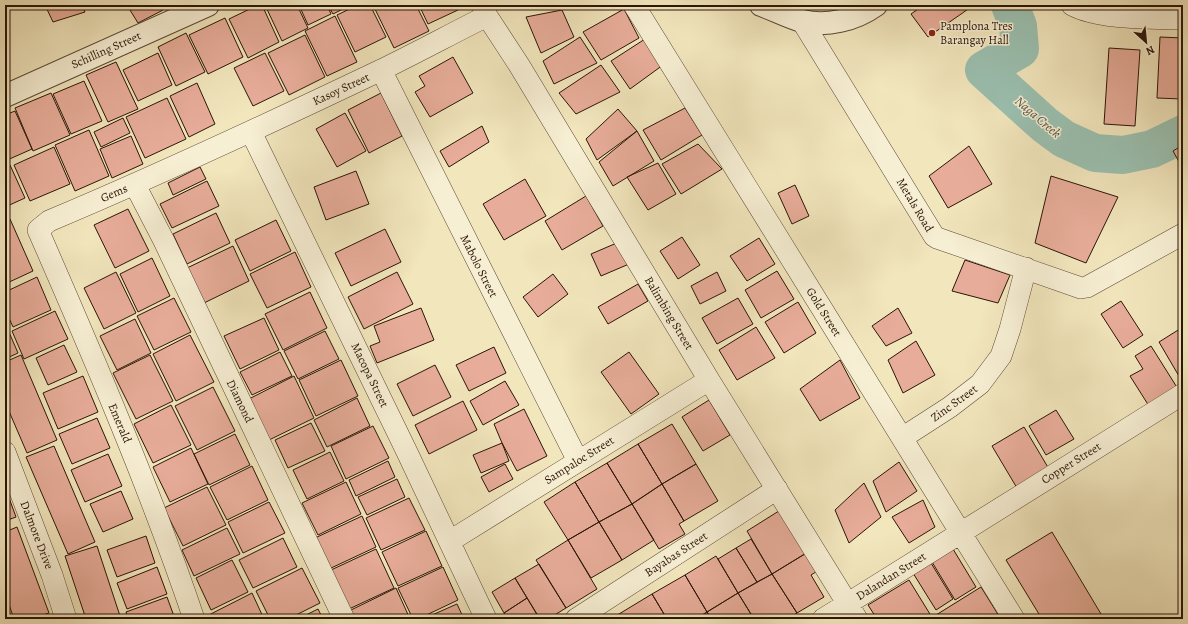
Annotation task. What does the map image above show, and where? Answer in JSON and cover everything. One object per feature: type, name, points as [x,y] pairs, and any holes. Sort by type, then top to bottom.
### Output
[{"type":"street","name":"Schilling Street","points":[[5,96],[208,5]]},
{"type":"street","name":"Gold Street","points":[[634,5],[1014,619]]},
{"type":"street","points":[[761,5],[802,21],[823,23],[853,17],[876,5]]},
{"type":"street","points":[[1072,5],[1097,14],[1183,19]]},
{"type":"street","name":"Kasoy Street","points":[[192,158],[251,132],[381,70],[485,10]]},
{"type":"street","name":"Balimbing Street","points":[[485,10],[709,380],[852,611]]},
{"type":"street","name":"Metals Road","points":[[802,21],[934,236],[1081,288],[1087,287],[1183,234]]},
{"type":"street","name":"Mabolo Street","points":[[381,70],[578,461]]},
{"type":"street","name":"Macopa Street","points":[[251,132],[450,541],[486,619]]},
{"type":"street","name":"Gems","points":[[38,230],[49,221],[192,158]]},
{"type":"street","name":"Diamond","points":[[135,184],[164,241],[344,619]]},
{"type":"street","name":"Emerald","points":[[38,230],[144,480],[176,565],[194,619]]},
{"type":"street","name":"Zinc Street","points":[[902,438],[950,407],[980,384],[1001,356],[1010,329],[1026,268]]},
{"type":"street","name":"Sampaloc Street","points":[[450,541],[709,380]]},
{"type":"street","name":"Copper Street","points":[[960,532],[1183,394]]},
{"type":"street","name":"Dalmore Drive","points":[[5,452],[52,575],[66,619]]},
{"type":"street","name":"Bayabas Street","points":[[576,619],[777,489]]},
{"type":"street","name":"Dalandan Street","points":[[823,619],[852,611],[960,532]]},
{"type":"building","points":[[45,5],[82,5],[85,12],[53,22]]},
{"type":"building","points":[[141,5],[160,5],[163,10],[138,23],[130,10]]},
{"type":"building","points":[[258,5],[262,5],[279,42],[248,58],[229,19]]},
{"type":"building","points":[[265,5],[297,5],[308,28],[282,41]]},
{"type":"building","points":[[299,5],[327,5],[331,14],[308,25]]},
{"type":"building","points":[[328,5],[351,5],[333,14]]},
{"type":"building","points":[[358,5],[370,5],[386,37],[355,52],[337,15]]},
{"type":"building","points":[[373,5],[416,5],[429,31],[394,48]]},
{"type":"building","points":[[419,5],[456,5],[458,10],[428,24]]},
{"type":"building","points":[[577,5],[587,5],[580,9]]},
{"type":"building","points":[[924,5],[974,5],[928,37],[911,14]]},
{"type":"building","points":[[624,9],[639,38],[601,60],[583,32]]},
{"type":"building","points":[[562,10],[574,37],[541,53],[526,17]]},
{"type":"building","points":[[335,16],[357,62],[327,76],[305,31]]},
{"type":"building","points":[[225,18],[243,57],[208,74],[189,35]]},
{"type":"building","points":[[186,33],[205,72],[176,86],[158,47]]},
{"type":"building","points":[[305,35],[325,77],[289,95],[268,53]]},
{"type":"building","points":[[580,37],[597,63],[554,84],[543,61]]},
{"type":"building","points":[[1160,37],[1183,38],[1182,99],[1157,98]]},
{"type":"building","points":[[645,39],[663,65],[630,89],[611,61]]},
{"type":"building","points":[[1109,48],[1140,50],[1135,126],[1104,124]]},
{"type":"building","points":[[158,53],[172,85],[138,101],[123,70]]},
{"type":"building","points":[[265,53],[284,91],[253,106],[234,68]]},
{"type":"building","points":[[453,57],[473,93],[430,117],[415,92],[425,86],[419,76]]},
{"type":"building","points":[[116,62],[138,109],[108,122],[86,75]]},
{"type":"building","points":[[601,65],[620,92],[576,114],[559,93]]},
{"type":"building","points":[[84,81],[102,121],[71,134],[53,94]]},
{"type":"building","points":[[197,83],[215,124],[189,137],[170,96]]},
{"type":"building","points":[[51,93],[70,135],[33,151],[15,108]]},
{"type":"building","points":[[381,93],[402,136],[369,153],[348,110]]},
{"type":"building","points":[[167,98],[186,139],[145,158],[126,117]]},
{"type":"building","points":[[685,108],[702,135],[661,160],[643,130]]},
{"type":"building","points":[[618,109],[637,131],[597,160],[586,139]]},
{"type":"building","points":[[15,111],[32,149],[5,161],[5,115]]},
{"type":"building","points":[[345,113],[366,151],[337,167],[316,129]]},
{"type":"building","points":[[123,118],[130,133],[101,147],[94,132]]},
{"type":"building","points":[[482,126],[489,142],[449,167],[440,151]]},
{"type":"building","points":[[89,130],[109,176],[75,191],[55,145]]},
{"type":"building","points":[[637,131],[654,161],[613,186],[599,162]]},
{"type":"building","points":[[131,136],[143,164],[112,178],[100,149]]},
{"type":"building","points":[[698,144],[722,169],[681,194],[662,164]]},
{"type":"building","points":[[1183,145],[1183,169],[1173,151]]},
{"type":"building","points":[[969,146],[992,184],[948,208],[929,176]]},
{"type":"building","points":[[54,147],[70,184],[30,201],[14,165]]},
{"type":"building","points":[[658,163],[676,194],[648,210],[627,177]]},
{"type":"building","points":[[10,165],[25,198],[5,207],[5,167]]},
{"type":"building","points":[[200,167],[206,179],[173,195],[168,183]]},
{"type":"building","points":[[356,171],[369,204],[326,220],[314,187]]},
{"type":"building","points":[[1051,176],[1118,197],[1086,263],[1035,243]]},
{"type":"building","points":[[525,179],[546,216],[504,240],[483,204]]},
{"type":"building","points":[[207,181],[219,206],[172,228],[160,204]]},
{"type":"building","points":[[795,185],[809,216],[792,224],[778,193]]},
{"type":"building","points":[[586,196],[603,226],[562,250],[545,221]]},
{"type":"building","points":[[128,209],[149,251],[115,268],[94,225]]},
{"type":"building","points":[[216,213],[230,243],[187,264],[173,234]]},
{"type":"building","points":[[10,219],[33,271],[5,284],[5,222]]},
{"type":"building","points":[[276,220],[291,251],[250,271],[235,240]]},
{"type":"building","points":[[385,229],[401,262],[351,286],[335,253]]},
{"type":"building","points":[[682,237],[700,265],[678,279],[660,251]]},
{"type":"building","points":[[759,238],[775,264],[747,281],[730,256]]},
{"type":"building","points":[[619,242],[629,264],[601,276],[591,254]]},
{"type":"building","points":[[233,246],[249,281],[204,303],[187,268]]},
{"type":"building","points":[[295,252],[311,287],[267,308],[250,274]]},
{"type":"building","points":[[152,258],[170,296],[138,312],[120,274]]},
{"type":"building","points":[[965,260],[1010,275],[998,303],[952,291]]},
{"type":"building","points":[[777,271],[794,299],[761,318],[745,290]]},
{"type":"building","points":[[116,272],[136,313],[104,329],[84,288]]},
{"type":"building","points":[[397,272],[413,304],[364,329],[348,297]]},
{"type":"building","points":[[717,272],[726,291],[700,304],[691,286]]},
{"type":"building","points":[[553,274],[568,294],[538,317],[523,297]]},
{"type":"building","points":[[37,277],[51,310],[13,327],[5,309],[5,292]]},
{"type":"building","points":[[638,284],[648,301],[608,324],[598,307]]},
{"type":"building","points":[[310,292],[327,328],[283,350],[265,314]]},
{"type":"building","points":[[174,298],[191,332],[154,350],[137,316]]},
{"type":"building","points":[[738,298],[753,324],[717,344],[702,318]]},
{"type":"building","points":[[1121,301],[1143,335],[1123,348],[1101,314]]},
{"type":"building","points":[[798,302],[816,333],[784,353],[765,322]]},
{"type":"building","points":[[421,308],[434,340],[377,363],[370,346],[380,342],[374,326]]},
{"type":"building","points":[[898,308],[912,333],[886,346],[872,326]]},
{"type":"building","points":[[55,311],[68,339],[24,359],[12,331]]},
{"type":"building","points":[[264,318],[279,350],[240,369],[224,336]]},
{"type":"building","points":[[135,319],[151,353],[117,370],[100,336]]},
{"type":"building","points":[[5,323],[18,353],[5,359]]},
{"type":"building","points":[[756,327],[775,358],[737,380],[719,350]]},
{"type":"building","points":[[1183,327],[1183,383],[1159,342]]},
{"type":"building","points":[[325,331],[339,359],[298,379],[284,351]]},
{"type":"building","points":[[190,335],[214,382],[176,401],[153,354]]},
{"type":"building","points":[[916,341],[935,375],[903,393],[888,360]]},
{"type":"building","points":[[64,345],[77,372],[48,385],[36,358]]},
{"type":"building","points":[[1151,346],[1178,389],[1149,406],[1130,376],[1143,369],[1135,356]]},
{"type":"building","points":[[494,347],[506,373],[469,391],[456,365]]},
{"type":"building","points":[[280,352],[292,376],[252,395],[240,372]]},
{"type":"building","points":[[629,352],[659,394],[631,414],[601,372]]},
{"type":"building","points":[[21,355],[57,440],[27,453],[5,402],[5,362]]},
{"type":"building","points":[[150,355],[173,401],[136,419],[113,373]]},
{"type":"building","points":[[341,360],[358,396],[316,416],[299,380]]},
{"type":"building","points":[[840,360],[860,398],[820,421],[800,389]]},
{"type":"building","points":[[435,365],[451,397],[413,416],[397,384]]},
{"type":"building","points":[[83,376],[98,412],[58,429],[43,393]]},
{"type":"building","points":[[294,376],[314,418],[267,441],[247,400]]},
{"type":"building","points":[[505,381],[519,405],[483,425],[470,401]]},
{"type":"building","points":[[213,387],[235,431],[197,450],[175,406]]},
{"type":"building","points":[[357,398],[370,426],[327,447],[314,420]]},
{"type":"building","points":[[709,400],[730,435],[703,451],[682,417]]},
{"type":"building","points":[[463,401],[477,430],[429,454],[415,425]]},
{"type":"building","points":[[171,405],[191,445],[153,463],[134,424]]},
{"type":"building","points":[[524,409],[547,456],[517,471],[494,424]]},
{"type":"building","points":[[1056,410],[1074,439],[1046,455],[1029,426]]},
{"type":"building","points":[[97,418],[110,448],[72,464],[59,434]]},
{"type":"building","points":[[311,423],[325,451],[288,468],[275,440]]},
{"type":"building","points":[[672,424],[696,464],[662,484],[638,444]]},
{"type":"building","points":[[373,426],[389,458],[346,479],[331,446]]},
{"type":"building","points":[[1024,427],[1049,469],[1017,488],[992,446]]},
{"type":"building","points":[[235,434],[250,465],[209,485],[194,454]]},
{"type":"building","points":[[502,443],[509,461],[481,473],[473,455]]},
{"type":"building","points":[[638,444],[662,484],[632,504],[607,463]]},
{"type":"building","points":[[54,446],[95,542],[68,554],[26,457]]},
{"type":"building","points":[[191,448],[208,484],[170,502],[153,467]]},
{"type":"building","points":[[330,452],[344,481],[307,499],[293,470]]},
{"type":"building","points":[[108,454],[122,486],[85,502],[71,470]]},
{"type":"building","points":[[388,461],[395,477],[356,496],[349,480]]},
{"type":"building","points":[[899,462],[917,491],[886,512],[873,481]]},
{"type":"building","points":[[607,463],[632,504],[599,522],[575,482]]},
{"type":"building","points":[[505,464],[513,479],[489,492],[481,477]]},
{"type":"building","points":[[696,464],[718,501],[684,521],[662,484]]},
{"type":"building","points":[[252,466],[268,500],[227,520],[210,487]]},
{"type":"building","points":[[397,479],[405,497],[367,515],[358,497]]},
{"type":"building","points":[[346,482],[361,514],[318,535],[302,503]]},
{"type":"building","points":[[575,482],[599,522],[568,540],[544,502]]},
{"type":"building","points":[[864,483],[881,517],[849,543],[835,510]]},
{"type":"building","points":[[662,484],[684,521],[679,524],[685,534],[659,549],[632,504]]},
{"type":"building","points":[[5,487],[16,517],[5,521]]},
{"type":"building","points":[[207,487],[226,525],[183,546],[164,508]]},
{"type":"building","points":[[121,491],[133,519],[103,532],[90,504]]},
{"type":"building","points":[[409,498],[425,530],[381,550],[366,518]]},
{"type":"building","points":[[923,500],[935,527],[909,543],[892,517]]},
{"type":"building","points":[[269,502],[285,533],[243,553],[228,522]]},
{"type":"building","points":[[632,504],[654,540],[622,560],[599,522]]},
{"type":"building","points":[[782,509],[808,552],[772,574],[747,531]]},
{"type":"building","points":[[362,516],[376,547],[329,569],[315,538]]},
{"type":"building","points":[[599,522],[622,560],[591,578],[568,540]]},
{"type":"building","points":[[17,527],[49,613],[31,619],[14,619],[5,593],[5,532]]},
{"type":"building","points":[[227,528],[240,554],[194,576],[182,550]]},
{"type":"building","points":[[426,531],[442,566],[398,586],[382,552]]},
{"type":"building","points":[[1052,532],[1104,619],[1042,619],[1006,560]]},
{"type":"building","points":[[146,536],[155,563],[117,577],[107,550]]},
{"type":"building","points":[[283,538],[297,567],[253,588],[239,560]]},
{"type":"building","points":[[751,539],[772,574],[757,582],[736,548]]},
{"type":"building","points":[[568,540],[597,589],[566,608],[536,560]]},
{"type":"building","points":[[97,546],[121,619],[86,619],[65,556]]},
{"type":"building","points":[[736,548],[757,582],[738,593],[718,559]]},
{"type":"building","points":[[376,549],[394,588],[349,609],[331,570]]},
{"type":"building","points":[[953,549],[976,587],[955,600],[932,562]]},
{"type":"building","points":[[808,552],[819,570],[811,575],[824,597],[797,613],[772,574]]},
{"type":"building","points":[[716,556],[738,593],[707,612],[685,575]]},
{"type":"building","points":[[232,560],[248,592],[211,610],[196,578]]},
{"type":"building","points":[[931,563],[953,599],[936,610],[913,573]]},
{"type":"building","points":[[539,564],[566,608],[548,619],[540,619],[515,578]]},
{"type":"building","points":[[157,567],[167,594],[127,609],[117,583]]},
{"type":"building","points":[[443,567],[458,600],[418,619],[413,619],[398,588]]},
{"type":"building","points":[[302,568],[320,603],[288,619],[270,619],[256,591]]},
{"type":"building","points":[[772,574],[797,613],[787,619],[754,619],[738,593]]},
{"type":"building","points":[[685,575],[707,612],[696,619],[667,619],[652,594]]},
{"type":"building","points":[[515,578],[527,598],[504,613],[492,592]]},
{"type":"building","points":[[909,580],[933,619],[877,619],[868,605]]},
{"type":"building","points":[[981,587],[999,616],[993,619],[938,619],[936,615]]},
{"type":"building","points":[[396,588],[410,619],[355,619],[351,610]]},
{"type":"building","points":[[252,593],[264,619],[201,619]]},
{"type":"building","points":[[738,593],[754,619],[711,619],[707,612]]},
{"type":"building","points":[[652,594],[667,619],[622,619],[619,614]]},
{"type":"building","points":[[167,597],[175,619],[128,619],[126,612]]},
{"type":"building","points":[[527,598],[539,618],[508,619],[504,613]]},
{"type":"building","points":[[5,600],[12,619],[5,619]]},
{"type":"building","points":[[457,604],[464,619],[423,619]]},
{"type":"building","points":[[318,609],[323,619],[298,619]]},
{"type":"building","points":[[707,612],[711,619],[696,619]]},
{"type":"building","points":[[619,614],[622,619],[611,619]]},
{"type":"waterway","name":"Naga Creek","points":[[1010,5],[1018,26],[1020,49],[984,70],[1045,125],[1064,139],[1095,153],[1123,155],[1152,149],[1183,134]]},
{"type":"place","name":"Pamplona Tres Barangay Hall","points":[[932,33]]}]
